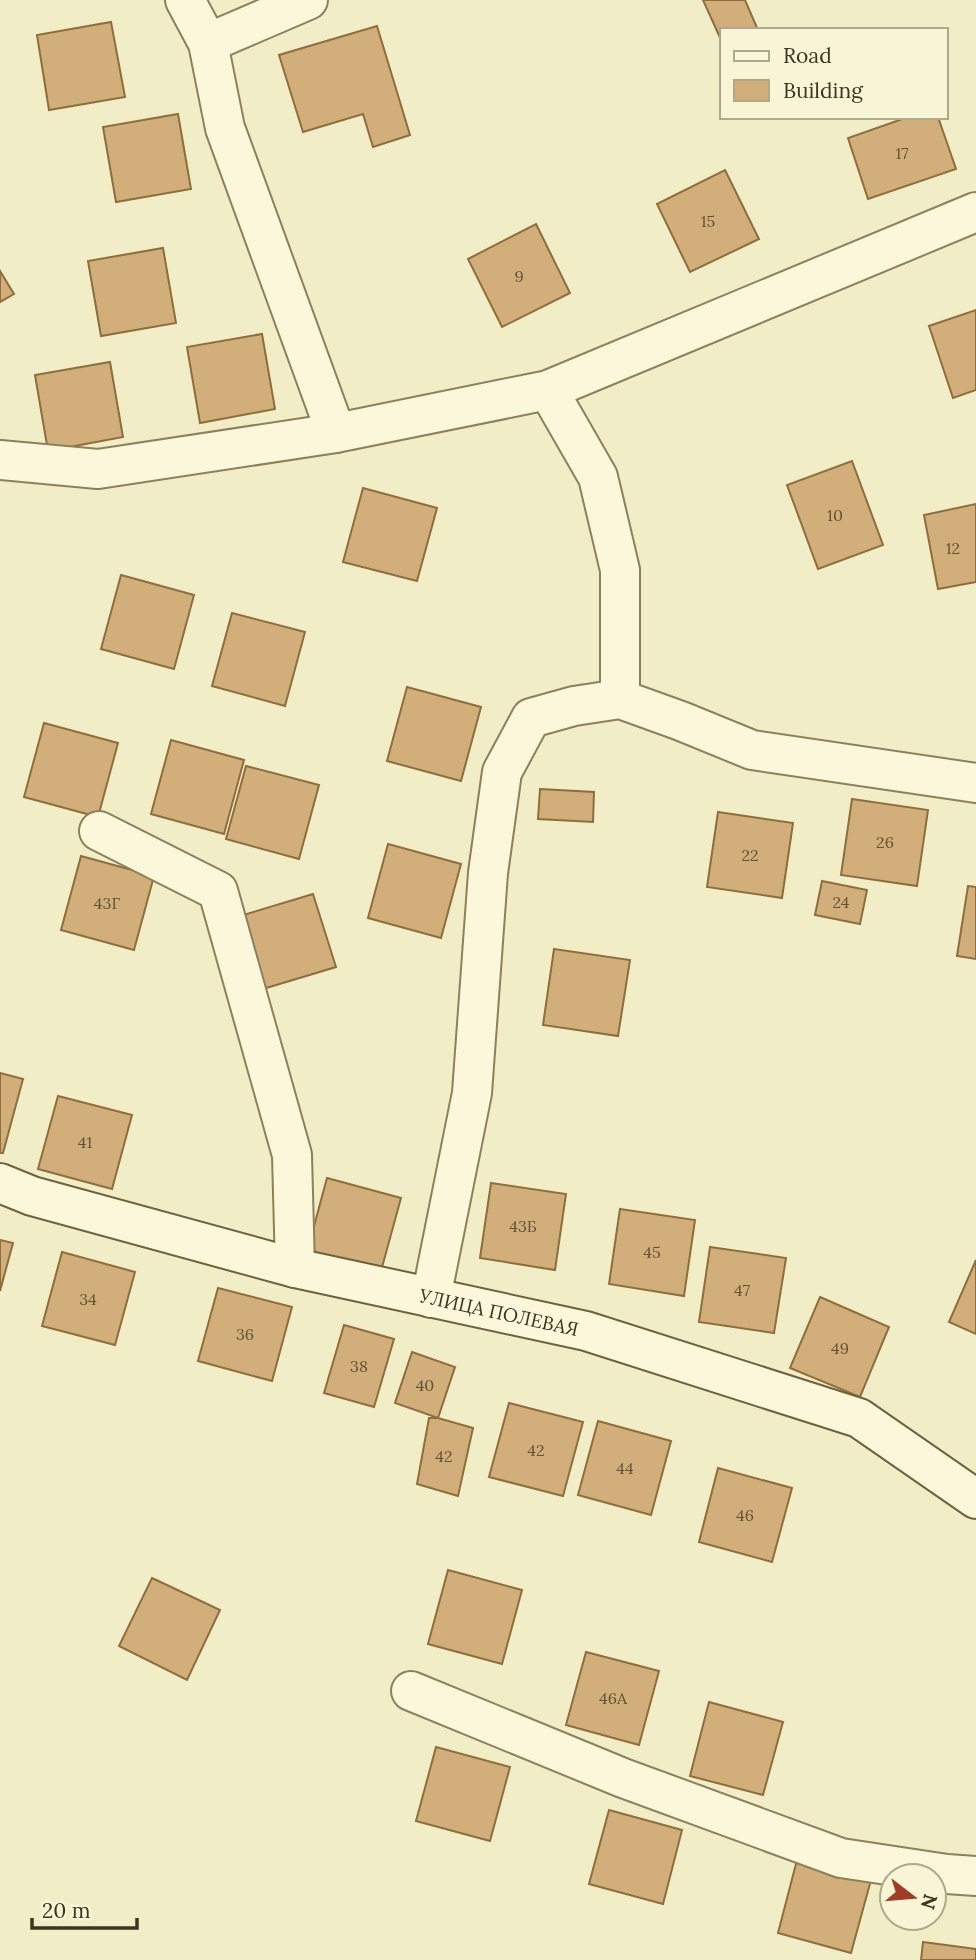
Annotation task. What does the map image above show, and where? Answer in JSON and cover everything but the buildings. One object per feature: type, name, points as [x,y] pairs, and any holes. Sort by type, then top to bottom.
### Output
[{"type":"street","points":[[185,0],[208,43],[225,128],[336,433]]},
{"type":"street","points":[[208,43],[308,0]]},
{"type":"street","points":[[0,460],[98,469],[336,433],[548,390],[976,212]]},
{"type":"street","points":[[548,390],[598,477],[620,570],[620,699]]},
{"type":"street","points":[[431,1298],[472,1093],[488,873],[502,772],[531,718],[574,706],[620,699],[752,750],[976,783]]},
{"type":"street","points":[[99,831],[218,891],[292,1155],[295,1268]]},
{"type":"street","name":"УЛИЦА ПОЛЕВАЯ","points":[[0,1183],[32,1196],[295,1268],[586,1331],[859,1418],[976,1499]]},
{"type":"street","points":[[411,1691],[623,1778],[841,1858],[976,1876]]}]
